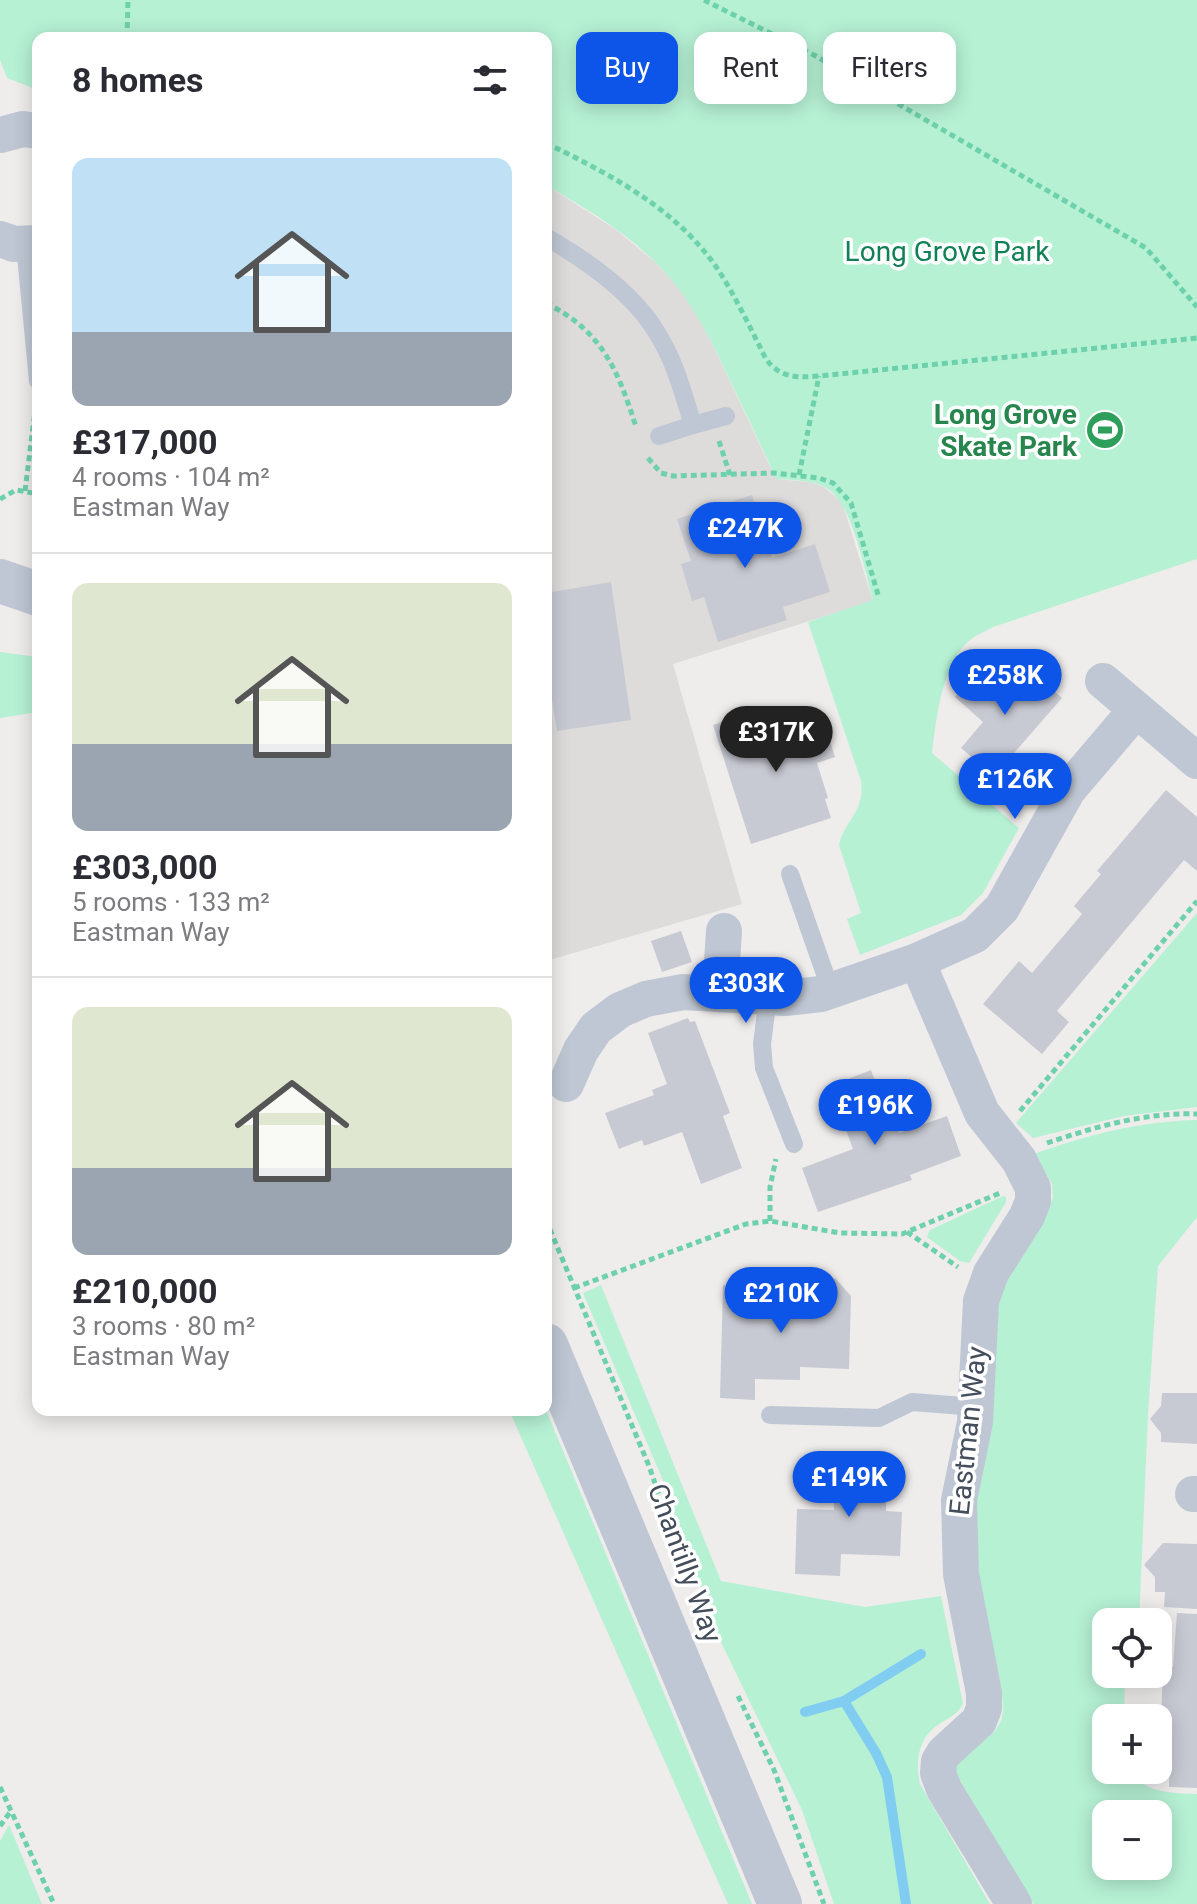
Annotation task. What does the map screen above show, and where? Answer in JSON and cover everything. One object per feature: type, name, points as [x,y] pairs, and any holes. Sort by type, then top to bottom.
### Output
[{"type":"street","points":[[0,581],[32,594]]},
{"type":"street","points":[[0,600],[32,597]]},
{"type":"street","points":[[1103,681],[1197,761]]},
{"type":"street","points":[[566,1084],[591,1033],[620,1010],[646,999],[671,993],[799,997],[831,991],[967,940],[994,919],[1061,800],[1136,710]]},
{"type":"street","points":[[720,993],[724,931]]},
{"type":"street","points":[[917,961],[982,1113],[1016,1159]]},
{"type":"street","name":"Eastman Way","points":[[1014,1904],[944,1789],[938,1773],[939,1761],[944,1753],[975,1725],[984,1708],[984,1693],[961,1574],[958,1531],[961,1480],[976,1407],[978,1317],[986,1285],[1031,1208],[1034,1195],[1016,1159]]},
{"type":"street","name":"Chantilly Way","points":[[552,1359],[780,1904]]},
{"type":"lane","points":[[552,241],[600,274],[647,318],[671,359],[693,425]]},
{"type":"lane","points":[[21,242],[32,332]]},
{"type":"lane","points":[[659,436],[719,418]]},
{"type":"lane","points":[[790,874],[831,991]]},
{"type":"lane","points":[[768,997],[762,1057],[794,1144]]},
{"type":"lane","points":[[770,1415],[879,1418],[912,1402],[976,1407]]},
{"type":"path","points":[[127,32],[128,0]]},
{"type":"path","points":[[704,0],[814,55],[1146,248],[1197,307]]},
{"type":"path","points":[[552,146],[610,176],[668,216],[714,264],[772,367],[791,376],[819,376],[1197,338]]},
{"type":"path","points":[[799,475],[819,376]]},
{"type":"path","points":[[719,418],[730,475]]},
{"type":"path","points":[[25,491],[32,434]]},
{"type":"path","points":[[774,473],[826,480],[841,491],[851,503],[879,598]]},
{"type":"path","points":[[0,499],[9,492],[32,493]]},
{"type":"path","points":[[1016,1159],[1197,901]]},
{"type":"path","points":[[574,1288],[736,1227],[770,1221],[840,1233],[886,1235],[907,1232],[1034,1148],[1079,1133],[1157,1116],[1197,1114]]},
{"type":"path","points":[[770,1221],[768,1201],[775,1162],[781,1151],[794,1144]]},
{"type":"path","points":[[907,1232],[986,1285]]},
{"type":"path","name":"Chantilly Way","points":[[552,1235],[649,1466],[690,1585]]},
{"type":"path","points":[[733,1687],[774,1770],[824,1904]]},
{"type":"path","points":[[0,1787],[54,1904]]},
{"type":"path","points":[[0,1826],[11,1811]]},
{"type":"shaded area","points":[[552,189],[615,229],[677,285],[714,347],[776,479],[810,482],[824,487],[842,502],[873,601],[673,664],[742,904],[552,959]]},
{"type":"green space","name":"Long Grove Park","points":[[0,0],[1197,0],[1197,559],[993,627],[962,648],[949,671],[941,698],[932,753],[1019,828],[983,893],[961,915],[860,955],[847,919],[861,913],[839,845],[860,801],[861,781],[808,622],[873,600],[856,538],[843,507],[825,487],[776,479],[712,343],[693,309],[670,278],[645,252],[618,231],[552,189],[552,32],[32,32],[32,88],[7,78],[0,60]]},
{"type":"green space","points":[[0,652],[32,656],[32,713],[0,718]]},
{"type":"green space","points":[[1197,913],[1197,1107],[1124,1116],[1033,1138],[1016,1123]]},
{"type":"green space","points":[[1197,1120],[1197,1217],[1158,1266],[1140,1608],[1092,1608],[1092,1688],[1125,1688],[1124,1704],[1092,1704],[1092,1784],[1144,1784],[1159,1790],[1197,1794],[1197,1904],[1033,1904],[955,1772],[963,1755],[996,1729],[1003,1708],[1000,1678],[979,1589],[975,1538],[990,1347],[1002,1287],[1053,1198],[1052,1184],[1034,1154],[1114,1130]]},
{"type":"green space","points":[[1003,1196],[1006,1202],[969,1263],[960,1261],[927,1237],[930,1230]]},
{"type":"green space","points":[[601,1285],[721,1581],[865,1607],[941,1596],[963,1704],[955,1714],[931,1730],[922,1744],[918,1759],[920,1784],[990,1904],[834,1904],[802,1810],[718,1636],[662,1478],[583,1293]]},
{"type":"green space","points":[[512,1416],[549,1416],[752,1904],[728,1904]]},
{"type":"green space","points":[[9,1825],[42,1904],[0,1904],[0,1841]]},
{"type":"building","points":[[752,495],[772,558],[815,544],[830,592],[783,607],[787,620],[718,642],[704,597],[692,601],[681,564],[691,561],[677,519]]},
{"type":"building","points":[[611,582],[631,720],[557,731],[552,700],[552,592]]},
{"type":"building","points":[[1028,668],[1062,698],[994,776],[961,748],[983,722],[955,697],[977,672],[1005,695]]},
{"type":"building","points":[[751,712],[759,737],[822,716],[835,757],[817,763],[831,818],[751,844],[713,725]]},
{"type":"building","points":[[1166,790],[1197,817],[1197,871],[1184,860],[1057,1011],[1069,1022],[1042,1054],[983,1004],[1019,961],[1032,973],[1082,914],[1074,906],[1101,874],[1097,871]]},
{"type":"building","points":[[681,931],[692,962],[662,972],[651,941]]},
{"type":"building","points":[[688,1018],[690,1022],[695,1021],[730,1113],[723,1116],[742,1168],[701,1184],[682,1132],[644,1146],[642,1140],[619,1149],[605,1113],[654,1095],[652,1090],[667,1084],[648,1033]]},
{"type":"building","points":[[871,1070],[880,1095],[884,1093],[899,1133],[947,1116],[961,1156],[910,1175],[912,1180],[818,1212],[802,1168],[853,1149],[830,1086]]},
{"type":"building","points":[[743,1273],[754,1287],[761,1288],[761,1292],[817,1294],[817,1288],[825,1288],[835,1278],[851,1296],[849,1369],[800,1367],[800,1380],[755,1379],[755,1400],[720,1398],[723,1285],[732,1286]]},
{"type":"building","points":[[1162,1393],[1197,1393],[1197,1444],[1161,1442],[1161,1433],[1150,1419],[1161,1406]]},
{"type":"building","points":[[839,1451],[881,1453],[880,1470],[887,1471],[886,1511],[902,1512],[900,1556],[841,1554],[840,1576],[795,1574],[797,1509],[834,1510],[835,1469],[839,1469]]},
{"type":"building","points":[[1163,1543],[1197,1544],[1197,1609],[1164,1607],[1165,1592],[1155,1592],[1155,1577],[1144,1565]]},
{"type":"building","points":[[1177,1613],[1197,1614],[1197,1788],[1169,1787],[1172,1784],[1172,1704],[1162,1704],[1162,1688],[1172,1688]]},
{"type":"waterway","points":[[844,1701],[921,1654]]},
{"type":"waterway","points":[[805,1712],[844,1701],[876,1753],[887,1777],[906,1904]]},
{"type":"place","name":"Long Grove Skate Park","points":[[1105,430]]}]
